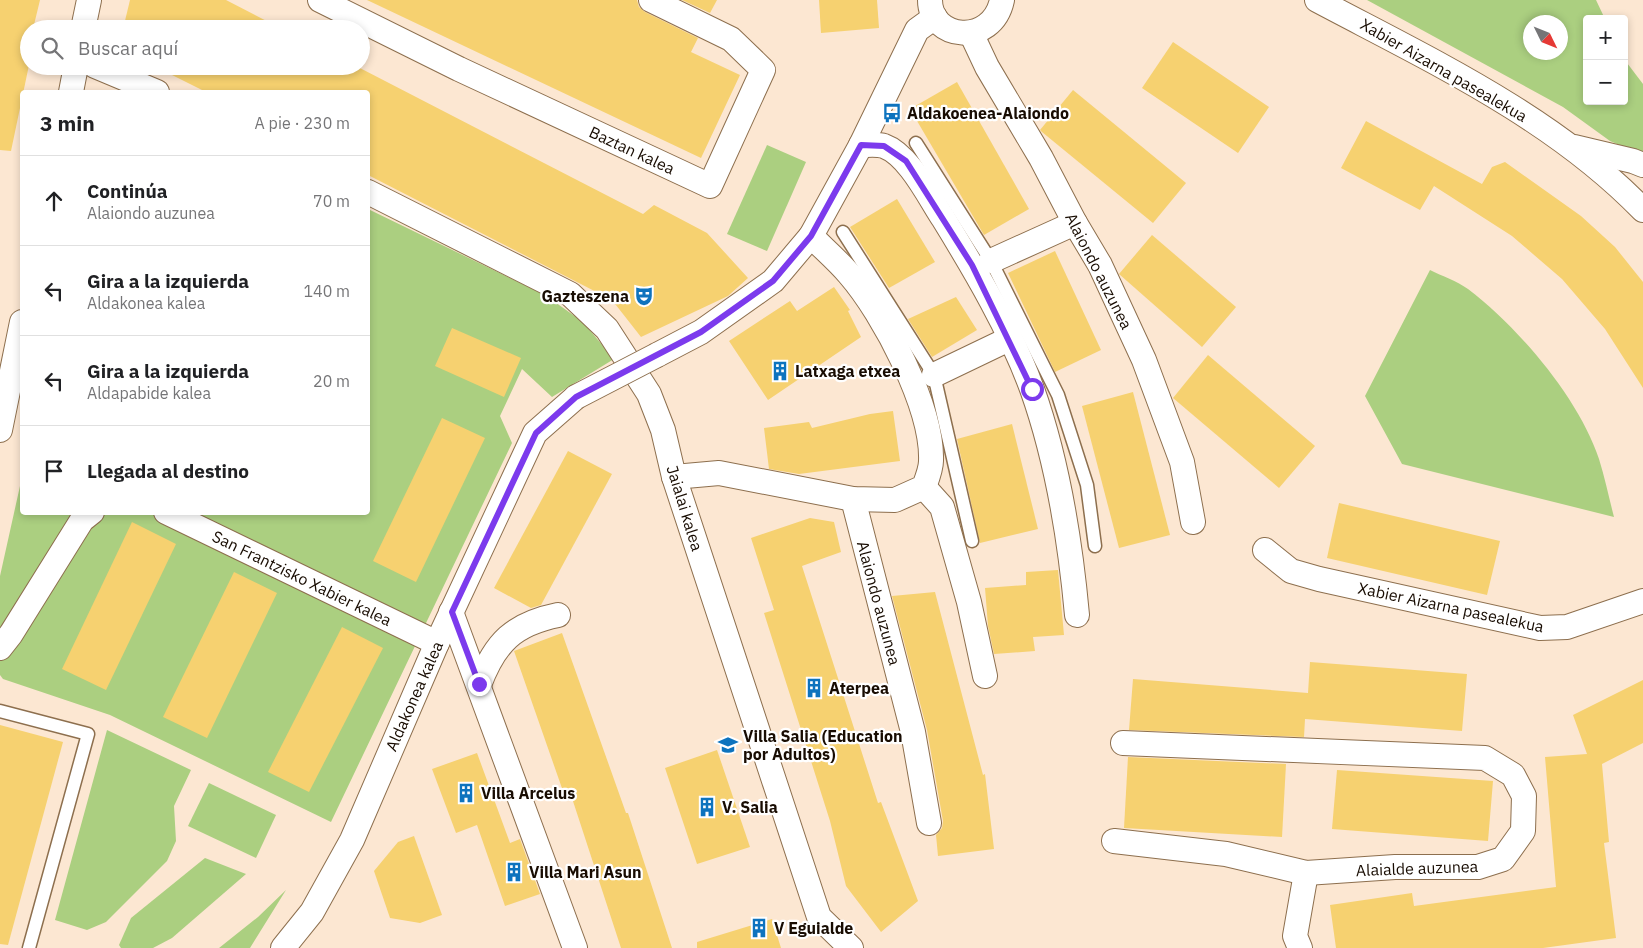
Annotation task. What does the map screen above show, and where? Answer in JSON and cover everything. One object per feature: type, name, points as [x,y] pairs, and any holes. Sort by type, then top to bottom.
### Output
[{"type":"street","points":[[85,20],[89,0]]},
{"type":"street","name":"Baztan kalea","points":[[320,0],[361,20]]},
{"type":"street","name":"Baztan kalea","points":[[370,25],[468,73],[710,186],[762,70],[731,39],[651,0]]},
{"type":"street","points":[[933,9],[948,29],[971,33],[991,23],[999,12],[1002,0]]},
{"type":"street","name":"Xabier Aizarna pasealekua","points":[[1317,0],[1508,104],[1568,145],[1625,191],[1643,210]]},
{"type":"street","name":"Aldakonea kalea","points":[[283,948],[312,912],[352,840],[452,612],[536,433],[576,397],[701,332],[773,281],[811,236],[861,145],[917,30],[933,9]]},
{"type":"street","name":"Alaiondo auzunea","points":[[971,33],[987,67],[1041,158],[1075,223],[1100,264],[1144,360],[1182,462],[1193,522]]},
{"type":"street","points":[[71,90],[74,75]]},
{"type":"street","points":[[116,75],[152,90]]},
{"type":"street","points":[[861,145],[884,146],[906,161],[972,265],[1009,338],[1032,389],[1058,481],[1070,542],[1077,615]]},
{"type":"street","name":"Xabier Aizarna pasealekua","points":[[1568,145],[1633,160],[1643,165]]},
{"type":"street","name":"Jaialai kalea","points":[[370,193],[570,294],[607,328],[649,394],[663,430],[674,478],[819,917],[851,948]]},
{"type":"street","points":[[991,260],[1075,223]]},
{"type":"street","points":[[811,236],[850,274],[876,313],[906,369],[925,417],[931,462],[924,487]]},
{"type":"street","points":[[0,430],[20,332]]},
{"type":"street","points":[[934,375],[1009,338]]},
{"type":"street","points":[[674,478],[719,473],[853,499],[895,500],[924,487]]},
{"type":"street","points":[[924,487],[942,507],[969,602],[985,676]]},
{"type":"street","name":"Alaiondo auzunea","points":[[853,499],[913,732],[929,824]]},
{"type":"street","points":[[0,648],[11,634],[82,520],[88,515]]},
{"type":"street","name":"San Frantzisko Xabier kalea","points":[[172,515],[438,643]]},
{"type":"street","name":"Xabier Aizarna pasealekua","points":[[1265,550],[1290,571],[1309,577],[1540,628],[1567,627],[1643,601]]},
{"type":"street","points":[[452,612],[575,948]]},
{"type":"street","points":[[479,684],[488,661],[507,636],[534,620],[558,615]]},
{"type":"street","name":"Alaialde auzunea","points":[[1114,841],[1226,854],[1306,873],[1395,867],[1478,868],[1503,859],[1524,832],[1524,796],[1513,775],[1485,758],[1122,743]]},
{"type":"street","points":[[1300,948],[1295,936],[1306,873]]},
{"type":"street","points":[[819,917],[824,948]]},
{"type":"lane","points":[[916,142],[991,260],[1058,395],[1087,484],[1095,546]]},
{"type":"lane","points":[[843,232],[934,375],[972,541]]},
{"type":"lane","points":[[0,711],[88,734],[29,948]]},
{"type":"green space","points":[[1367,0],[1596,0],[1603,15],[1583,15],[1583,105],[1628,105],[1628,64],[1643,84],[1643,155],[1610,141],[1563,107]]},
{"type":"green space","points":[[767,145],[806,162],[767,251],[727,234]]},
{"type":"green space","points":[[370,210],[545,295],[583,322],[614,359],[552,397],[522,369],[500,416],[512,443],[331,822],[110,715],[3,679],[0,675],[0,576],[20,486],[20,515],[370,515]]},
{"type":"green space","points":[[1430,270],[1468,289],[1507,323],[1545,365],[1562,388],[1590,436],[1599,459],[1614,517],[1402,464],[1365,396]]},
{"type":"green space","points":[[107,730],[191,770],[174,806],[176,841],[167,861],[106,922],[87,930],[55,920]]},
{"type":"green space","points":[[209,783],[276,815],[256,858],[188,826]]},
{"type":"green space","points":[[205,858],[246,874],[172,938],[153,948],[121,948],[119,945],[131,918]]},
{"type":"green space","points":[[286,890],[250,948],[219,948],[258,917]]},
{"type":"building","points":[[0,0],[40,0],[35,20],[20,20],[20,75],[27,75],[24,90],[20,90],[20,108],[11,151],[0,150]]},
{"type":"building","points":[[130,0],[226,0],[265,20],[125,20]]},
{"type":"building","points":[[367,0],[637,0],[639,7],[645,12],[698,38],[691,52],[740,75],[701,158]]},
{"type":"building","points":[[682,0],[717,0],[710,13]]},
{"type":"building","points":[[819,0],[877,0],[879,28],[821,33]]},
{"type":"building","points":[[1173,42],[1269,107],[1238,153],[1142,88]]},
{"type":"building","points":[[370,73],[643,214],[654,205],[707,233],[748,278],[728,296],[641,337],[612,300],[370,176],[370,90],[202,90],[172,75],[370,75]]},
{"type":"building","points":[[957,82],[1029,209],[984,235],[910,109]]},
{"type":"building","points":[[1073,90],[1186,183],[1153,223],[1040,130]]},
{"type":"building","points":[[1366,121],[1482,184],[1492,167],[1505,162],[1581,216],[1615,247],[1643,282],[1643,388],[1605,329],[1562,279],[1512,236],[1434,186],[1420,210],[1341,168]]},
{"type":"building","points":[[897,199],[935,262],[889,288],[850,227]]},
{"type":"building","points":[[1152,235],[1236,307],[1202,347],[1119,274]]},
{"type":"building","points":[[1055,251],[1101,350],[1055,372],[1008,273]]},
{"type":"building","name":"Latxaga etxea","points":[[834,287],[850,310],[848,311],[861,337],[768,400],[729,341],[790,301],[797,311]]},
{"type":"building","points":[[956,297],[977,330],[932,357],[908,319]]},
{"type":"building","points":[[452,328],[521,358],[504,397],[435,366]]},
{"type":"building","points":[[1208,355],[1315,446],[1279,488],[1173,398]]},
{"type":"building","points":[[1133,392],[1170,535],[1119,548],[1082,406]]},
{"type":"building","points":[[893,411],[900,461],[799,474],[769,469],[764,428],[809,422],[812,428],[870,414]]},
{"type":"building","points":[[442,418],[485,438],[416,582],[373,561]]},
{"type":"building","points":[[1012,424],[1038,529],[980,543],[957,439]]},
{"type":"building","points":[[568,451],[612,474],[541,605],[531,608],[494,588]]},
{"type":"building","points":[[1339,503],[1500,541],[1487,595],[1327,558]]},
{"type":"building","points":[[810,518],[834,522],[841,552],[802,566],[878,803],[881,802],[918,901],[881,932],[846,886],[830,821],[764,613],[774,610],[751,538]]},
{"type":"building","points":[[132,522],[176,544],[106,690],[62,669]]},
{"type":"building","points":[[1058,570],[1064,635],[1033,637],[1035,651],[994,654],[988,626],[985,588],[1026,585],[1026,572]]},
{"type":"building","points":[[234,572],[277,593],[207,738],[163,717]]},
{"type":"building","points":[[935,592],[983,775],[985,774],[994,849],[938,856],[936,835],[942,828],[943,821],[927,730],[892,596]]},
{"type":"building","points":[[342,627],[383,648],[309,792],[268,772]]},
{"type":"building","points":[[562,633],[626,813],[628,813],[672,948],[621,948],[570,792],[564,794],[514,651]]},
{"type":"building","points":[[1310,662],[1467,674],[1462,731],[1305,719],[1304,737],[1129,730],[1133,679],[1308,693]]},
{"type":"building","points":[[1643,680],[1643,743],[1602,764],[1609,842],[1604,843],[1616,938],[1543,948],[1336,948],[1330,905],[1412,893],[1414,906],[1556,887],[1545,757],[1587,754],[1573,715]]},
{"type":"building","points":[[0,725],[63,742],[8,945],[0,944]]},
{"type":"building","name":"V. Salia","points":[[717,750],[750,847],[697,864],[665,768]]},
{"type":"building","points":[[477,753],[510,843],[520,839],[540,894],[505,906],[477,825],[456,833],[432,769]]},
{"type":"building","points":[[1128,757],[1286,764],[1282,837],[1124,828]]},
{"type":"building","points":[[1337,770],[1493,781],[1488,841],[1332,829]]},
{"type":"building","points":[[414,836],[442,915],[420,923],[390,918],[374,871],[398,842]]},
{"type":"building","name":"V Eguialde","points":[[772,919],[781,948],[697,948],[697,942]]},
{"type":"place","name":"Aldakoenea-Alaiondo","points":[[892,113]]},
{"type":"place","name":"Gazteszena","points":[[644,296]]},
{"type":"place","name":"Latxaga etxea","points":[[780,371]]},
{"type":"place","name":"Aterpea","points":[[814,688]]},
{"type":"place","name":"Villa Salia (Education por Adultos)","points":[[728,745]]},
{"type":"place","name":"Villa Arcelus","points":[[466,793]]},
{"type":"place","name":"V. Salia","points":[[707,807]]},
{"type":"place","name":"Villa Mari Asun","points":[[514,872]]},
{"type":"place","name":"V Eguialde","points":[[759,928]]},
{"type":"route","points":[[479,684],[452,612],[536,433],[576,397],[701,332],[773,281],[811,236],[861,145],[884,146],[906,161],[972,265],[1009,338],[1032,389]]}]
